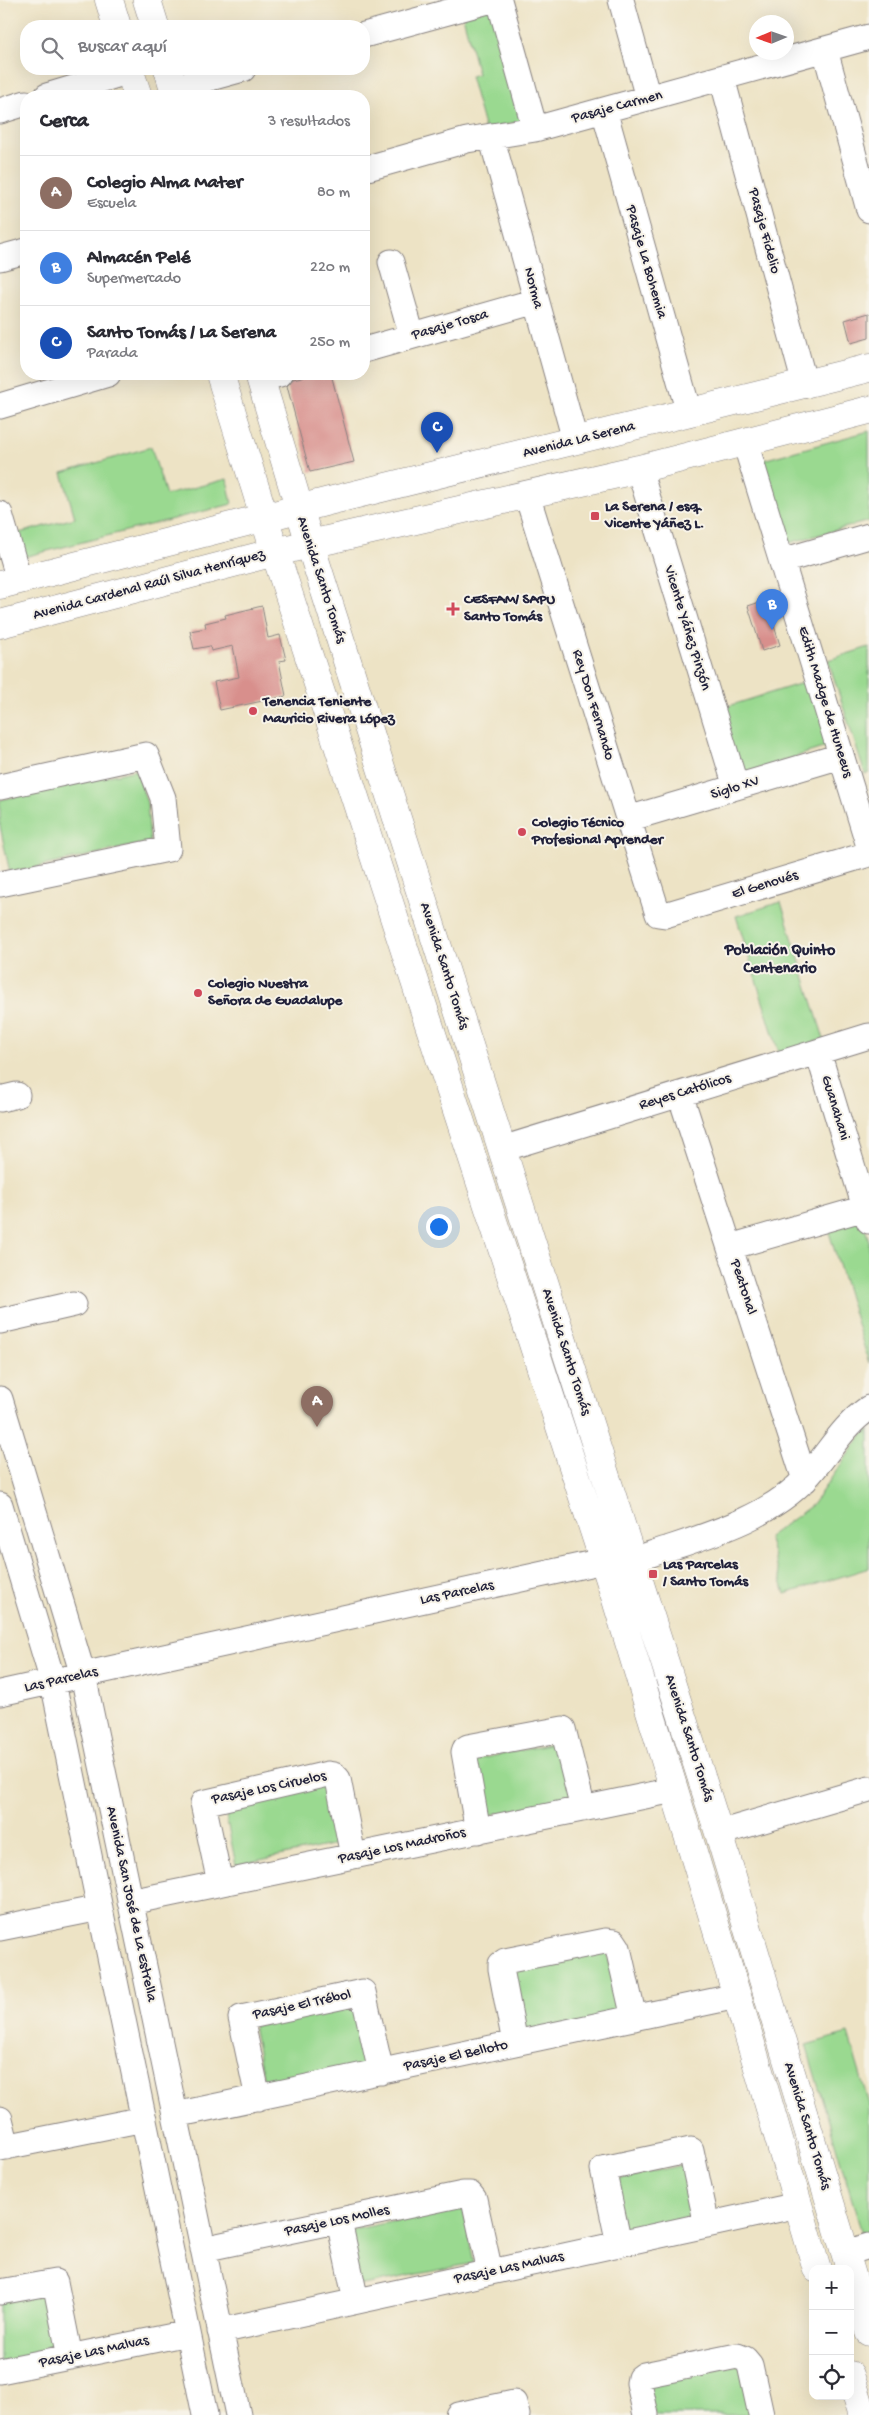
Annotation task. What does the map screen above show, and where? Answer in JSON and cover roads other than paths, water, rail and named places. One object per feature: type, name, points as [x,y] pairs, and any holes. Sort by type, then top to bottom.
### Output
[{"type":"main road","points":[[109,0],[115,20]]},
{"type":"main road","points":[[147,0],[153,20]]},
{"type":"main road","name":"Avenida La Serena","points":[[284,513],[869,368]]},
{"type":"main road","name":"Avenida Santo Tomás","points":[[223,380],[284,513]]},
{"type":"main road","name":"Avenida Santo Tomás","points":[[267,380],[284,513],[294,548],[737,1996],[816,2265]]},
{"type":"main road","points":[[294,548],[639,469],[869,410]]},
{"type":"main road","points":[[10,583],[284,513]]},
{"type":"main road","name":"Avenida Santo Tomás","points":[[294,548],[502,1149],[719,1833],[857,2249],[869,2332]]},
{"type":"main road","name":"Avenida Cardenal Raúl Silva Henríquez","points":[[0,624],[294,548]]},
{"type":"main road","points":[[854,2392],[859,2414]]},
{"type":"street","points":[[370,33],[492,0]]},
{"type":"street","points":[[500,0],[535,129]]},
{"type":"street","points":[[621,0],[648,98]]},
{"type":"street","name":"Pasaje Carmen","points":[[370,167],[491,136],[535,129],[869,37]]},
{"type":"street","points":[[825,50],[869,210]]},
{"type":"street","points":[[173,84],[215,75]]},
{"type":"street","name":"Pasaje Fidelio","points":[[722,78],[805,385]]},
{"type":"street","points":[[78,90],[132,79]]},
{"type":"street","points":[[0,111],[20,105]]},
{"type":"street","name":"Pasaje La Bohemia","points":[[604,110],[689,413]]},
{"type":"street","name":"Norma","points":[[491,136],[575,440]]},
{"type":"street","points":[[0,258],[20,253]]},
{"type":"street","points":[[391,262],[412,336]]},
{"type":"street","name":"Pasaje Tosca","points":[[370,348],[536,301]]},
{"type":"street","points":[[0,406],[88,380]]},
{"type":"street","name":"Edith Madge de Huneeus","points":[[745,442],[842,756],[860,788],[869,846]]},
{"type":"street","name":"Vicente Yáñez Pinzón","points":[[639,469],[736,788]]},
{"type":"street","name":"Rey Don Fernando","points":[[528,495],[628,819],[657,911],[660,915]]},
{"type":"street","points":[[0,514],[10,583]]},
{"type":"street","points":[[782,561],[869,536]]},
{"type":"street","points":[[0,787],[146,755],[163,798],[168,849],[1,881]]},
{"type":"street","name":"Siglo XV","points":[[628,819],[842,756]]},
{"type":"street","name":"El Genovés","points":[[660,915],[869,854]]},
{"type":"street","name":"Reyes Católicos","points":[[502,1149],[869,1036]]},
{"type":"street","name":"Guanahani","points":[[818,1052],[867,1215]]},
{"type":"street","name":"Peatonal","points":[[680,1094],[805,1480]]},
{"type":"street","points":[[730,1247],[867,1215]]},
{"type":"street","points":[[0,1321],[74,1304]]},
{"type":"street","name":"Avenida San José de La Estrella","points":[[0,1399],[83,1675],[238,2415]]},
{"type":"street","name":"Las Parcelas","points":[[0,1693],[603,1561],[632,1560],[739,1522],[774,1505],[805,1480],[839,1435],[869,1408]]},
{"type":"street","name":"Avenida San José de La Estrella","points":[[0,1505],[4,1536],[53,1682],[205,2415]]},
{"type":"street","points":[[478,1831],[464,1752],[465,1749],[477,1745],[563,1729],[583,1809]]},
{"type":"street","name":"Pasaje Los Ciruelos","points":[[220,1883],[203,1803],[328,1774],[334,1774],[338,1779],[353,1856]]},
{"type":"street","points":[[719,1833],[869,1789]]},
{"type":"street","name":"Pasaje Los Madroños","points":[[130,1902],[674,1790]]},
{"type":"street","points":[[0,1928],[100,1908]]},
{"type":"street","points":[[515,2043],[500,1969],[501,1964],[505,1961],[605,1941],[614,1942],[618,1948],[634,2018]]},
{"type":"street","name":"Pasaje El Trébol","points":[[258,2098],[241,2018],[364,1992],[380,2072]]},
{"type":"street","name":"Pasaje El Belloto","points":[[175,2116],[737,1996]]},
{"type":"street","points":[[0,2119],[3,2147],[144,2119]]},
{"type":"street","points":[[620,2244],[603,2169],[691,2150],[707,2225]]},
{"type":"street","name":"Pasaje Los Molles","points":[[203,2249],[470,2194],[474,2199],[490,2272]]},
{"type":"street","name":"Pasaje Las Malvas","points":[[220,2330],[798,2206]]},
{"type":"street","points":[[339,2221],[356,2301]]},
{"type":"street","points":[[0,2292],[56,2282],[70,2357]]},
{"type":"street","name":"Pasaje Las Malvas","points":[[0,2371],[188,2333]]},
{"type":"street","points":[[646,2415],[639,2383],[640,2378],[644,2375],[737,2356],[745,2359],[750,2366],[761,2415]]},
{"type":"street","points":[[458,2415],[514,2403],[516,2415]]},
{"type":"place","name":"Santo Tomás / La Serena","points":[[437,453]]},
{"type":"place","name":"La Serena / esq. Vicente Yáñez L.","points":[[595,516]]},
{"type":"place","name":"CESFAM/ SAPU Santo Tomás","points":[[453,609]]},
{"type":"place","name":"Almacén Pelé","points":[[772,630]]},
{"type":"place","name":"Tenencia Teniente Mauricio Rivera López","points":[[253,711]]},
{"type":"place","name":"Colegio Técnico Profesional Aprender","points":[[522,832]]},
{"type":"place","name":"Colegio Nuestra Señora de Guadalupe","points":[[198,993]]},
{"type":"place","name":"Colegio Alma Mater","points":[[317,1427]]},
{"type":"place","name":"Las Parcelas / Santo Tomás","points":[[653,1574]]},
{"type":"district","name":"Población Quinto Centenario","points":[[780,960]]}]
